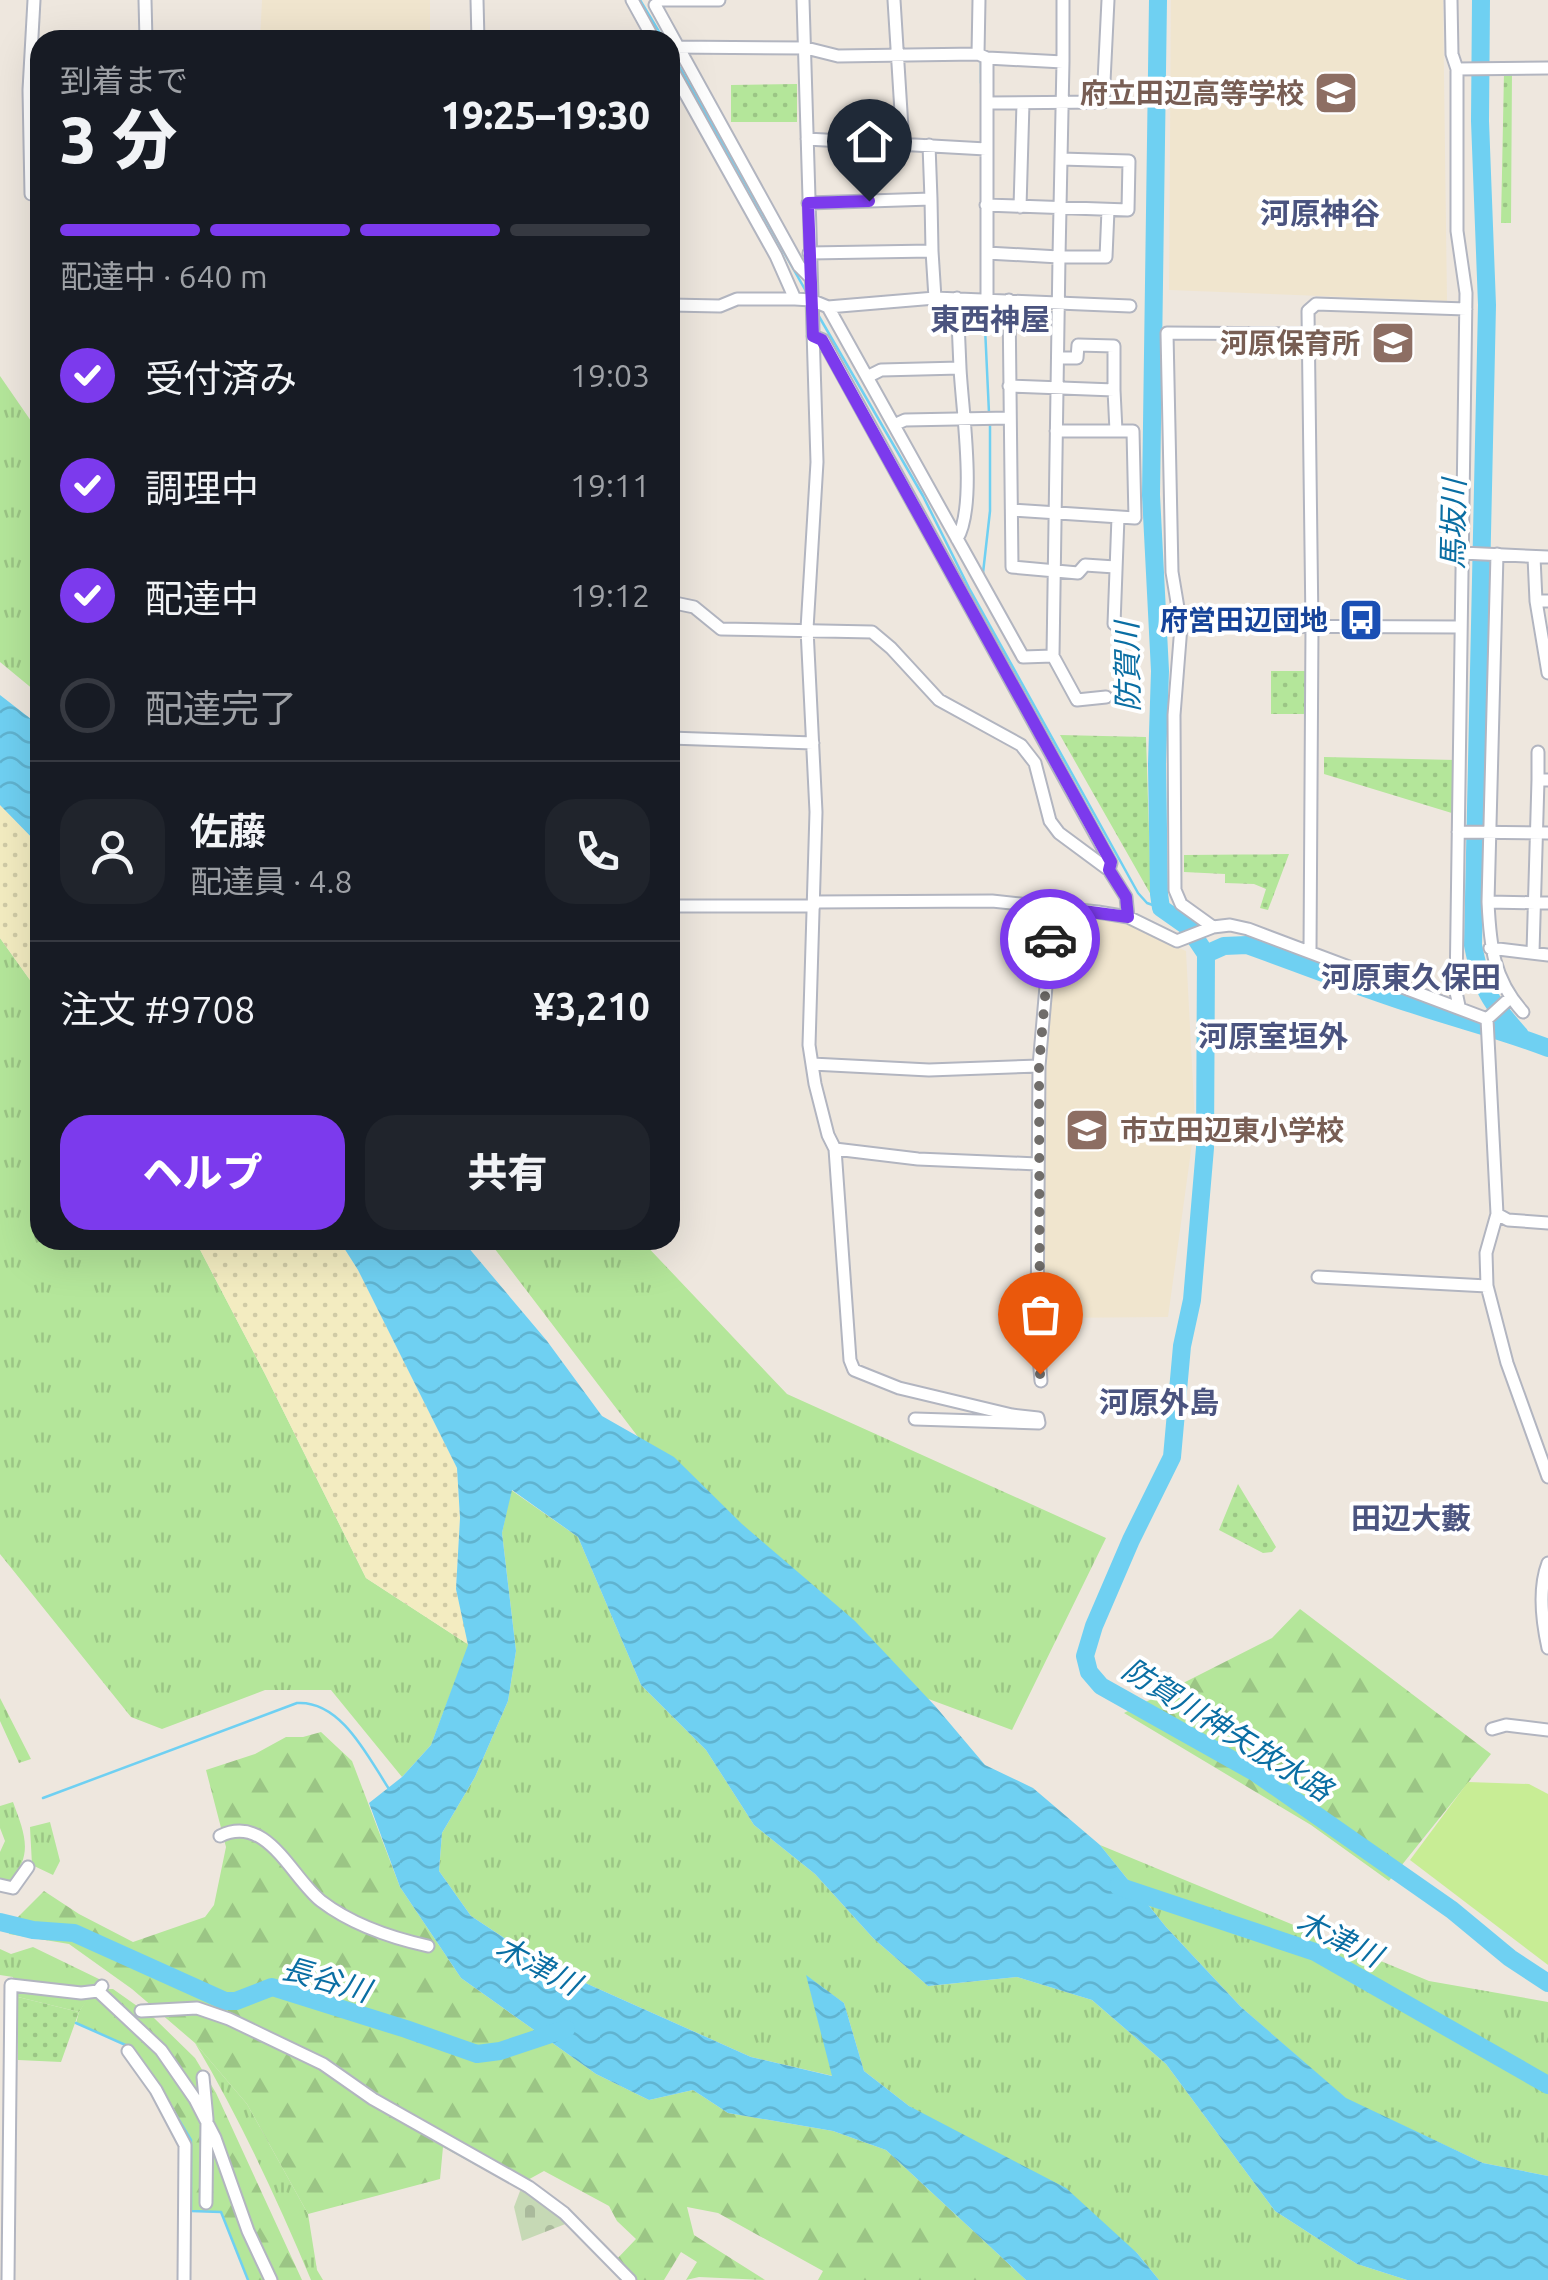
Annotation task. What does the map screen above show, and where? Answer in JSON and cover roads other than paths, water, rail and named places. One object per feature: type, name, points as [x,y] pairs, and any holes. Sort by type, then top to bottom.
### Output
[{"type":"street","points":[[34,0],[34,30]]},
{"type":"street","points":[[145,0],[146,30]]},
{"type":"street","points":[[477,0],[478,30]]},
{"type":"street","points":[[632,0],[648,30]]},
{"type":"street","points":[[656,2],[719,0]]},
{"type":"street","points":[[803,0],[817,462],[807,630],[813,743],[814,904],[809,1045],[828,1136],[835,1148],[850,1360],[854,1370],[899,1388],[1012,1416],[1038,1418],[1039,1423],[915,1420]]},
{"type":"street","points":[[894,0],[903,144]]},
{"type":"street","points":[[979,0],[986,104],[984,298]]},
{"type":"street","points":[[1063,0],[1053,656],[1077,700],[1106,697]]},
{"type":"street","points":[[986,104],[1103,102],[1108,0]]},
{"type":"street","points":[[1451,0],[1452,54],[1457,69],[1457,231],[1466,310],[1462,832],[1456,992],[1459,1006]]},
{"type":"street","points":[[655,30],[656,2]]},
{"type":"street","points":[[656,2],[668,30]]},
{"type":"street","points":[[680,47],[806,48],[838,56],[983,56],[1063,62]]},
{"type":"street","points":[[680,54],[799,266],[809,276]]},
{"type":"street","points":[[1457,69],[1548,68]]},
{"type":"street","points":[[680,84],[767,239],[795,299]]},
{"type":"street","points":[[1020,207],[1022,103]]},
{"type":"street","points":[[807,139],[986,149]]},
{"type":"street","points":[[929,146],[935,298]]},
{"type":"street","points":[[986,205],[1128,210],[1129,161],[1061,160]]},
{"type":"street","points":[[808,203],[930,199]]},
{"type":"street","points":[[987,253],[1106,258],[1108,210]]},
{"type":"street","points":[[809,253],[932,251]]},
{"type":"street","points":[[956,539],[962,530],[967,488],[957,298]]},
{"type":"street","points":[[680,305],[720,306],[737,299],[811,300],[828,306],[984,298],[1130,306]]},
{"type":"street","points":[[1009,300],[1012,568],[1078,573],[1085,564],[1116,567]]},
{"type":"street","points":[[1310,952],[1312,626],[1308,311],[1316,304],[1466,310]]},
{"type":"street","points":[[828,306],[1023,657]]},
{"type":"street","points":[[1208,930],[1181,904],[1174,890],[1174,714],[1181,626],[1172,572],[1167,332],[1308,334]]},
{"type":"street","points":[[813,336],[822,340],[1111,862],[1109,870]]},
{"type":"street","points":[[1058,358],[1077,358],[1078,345],[1114,346],[1116,431]]},
{"type":"street","points":[[867,376],[881,370],[960,368]]},
{"type":"street","points":[[1010,386],[1114,390]]},
{"type":"street","points":[[894,425],[905,420],[1010,418]]},
{"type":"street","points":[[1012,510],[1135,518],[1132,431],[1056,431]]},
{"type":"street","points":[[1114,624],[1118,517]]},
{"type":"street","points":[[1465,553],[1548,557]]},
{"type":"street","points":[[1492,554],[1485,832],[1490,948],[1507,1000],[1523,1012]]},
{"type":"street","points":[[1534,557],[1548,673]]},
{"type":"street","points":[[680,604],[694,608],[721,629],[872,632],[939,700],[1021,745],[1036,763],[1050,821],[1109,870],[1126,897],[1128,917]]},
{"type":"street","points":[[1181,626],[1461,627]]},
{"type":"street","points":[[998,658],[1053,656]]},
{"type":"street","points":[[680,738],[813,743]]},
{"type":"street","points":[[1533,952],[1542,833],[1543,780],[1538,752]]},
{"type":"street","points":[[1462,832],[1542,833]]},
{"type":"street","points":[[680,906],[992,901],[1128,917],[1167,938],[1182,940],[1230,924],[1459,1006],[1490,1024]]},
{"type":"street","points":[[1488,902],[1548,903]]},
{"type":"street","points":[[1041,1381],[1037,1331],[1039,1066],[1053,907]]},
{"type":"street","points":[[1490,948],[1548,955]]},
{"type":"street","points":[[1507,1000],[1490,1024],[1497,1214],[1486,1253],[1487,1286],[1507,1363],[1548,1477]]},
{"type":"street","points":[[812,1064],[928,1070],[1039,1066]]},
{"type":"street","points":[[835,1148],[918,1158],[1037,1164]]},
{"type":"street","points":[[1497,1214],[1508,1220],[1548,1223]]},
{"type":"street","points":[[1318,1277],[1487,1286]]},
{"type":"street","points":[[1548,1563],[1542,1610],[1548,1648]]},
{"type":"street","points":[[1492,1730],[1506,1725],[1548,1730]]},
{"type":"street","points":[[220,1836],[233,1830],[258,1834],[321,1900],[386,1934],[428,1946]]},
{"type":"street","points":[[0,1885],[13,1888],[28,1867]]},
{"type":"street","points":[[8,2280],[11,1985],[81,1993],[100,1989],[161,2050],[207,2119],[248,2231],[271,2280]]},
{"type":"street","points":[[141,2011],[197,2008],[323,2064],[373,2098],[530,2186],[564,2213],[630,2280]]},
{"type":"street","points":[[128,2052],[156,2090],[185,2145],[184,2280]]},
{"type":"street","points":[[204,2078],[206,2204]]},
{"type":"water","points":[[0,695],[30,718],[30,836],[0,805]]},
{"type":"water","points":[[345,1250],[470,1250],[547,1341],[602,1416],[674,1457],[742,1524],[855,1621],[985,1765],[1033,1788],[1100,1845],[1166,1927],[1241,2007],[1346,2098],[1483,2163],[1548,2176],[1548,2280],[1407,2280],[1357,2264],[1275,2211],[1166,2064],[1092,2000],[1017,1977],[928,1986],[873,1938],[815,1874],[754,1825],[706,1750],[641,1685],[578,1537],[512,1490],[502,1533],[516,1651],[508,1701],[475,1777],[442,1833],[439,1871],[471,1916],[545,1965],[751,2057],[832,2076],[806,1975],[844,2003],[864,2071],[909,2106],[1066,2188],[1137,2253],[1159,2280],[1026,2280],[886,2150],[833,2131],[728,2113],[693,2090],[649,2100],[596,2074],[461,1978],[400,1887],[369,1803],[402,1777],[431,1745],[468,1645],[456,1589],[460,1518],[457,1468]]},
{"type":"waterway","points":[[640,0],[658,30]]},
{"type":"waterway","name":"防賀川","points":[[1158,0],[1151,495],[1160,671],[1159,894],[1161,908],[1188,927],[1206,954]]},
{"type":"waterway","name":"馬坂川","points":[[1481,0],[1480,121],[1487,305],[1473,945],[1488,994],[1520,1035]]},
{"type":"waterway","points":[[981,61],[981,83]]},
{"type":"waterway","points":[[680,68],[807,293]]},
{"type":"waterway","points":[[984,306],[989,413]]},
{"type":"waterway","points":[[817,313],[923,496],[969,588],[1138,893],[1147,903],[1161,908]]},
{"type":"waterway","points":[[983,573],[990,511],[990,421]]},
{"type":"waterway","name":"防賀川","points":[[1206,954],[1224,946],[1247,945],[1548,1048]]},
{"type":"waterway","name":"防賀川神矢放水路","points":[[1206,954],[1205,1148],[1192,1300],[1182,1346],[1172,1457],[1094,1626],[1085,1656],[1089,1672],[1101,1686],[1256,1773],[1452,1910],[1510,1958],[1548,1983]]},
{"type":"waterway","points":[[43,1798],[297,1703],[313,1705],[340,1720],[389,1789]]},
{"type":"waterway","name":"木津川","points":[[1118,1886],[1315,1952],[1548,2085]]},
{"type":"waterway","name":"長谷川","points":[[0,1922],[33,1930],[74,1933],[225,2001],[236,2001],[272,1987],[477,2054],[500,2051],[566,2029]]},
{"type":"waterway","points":[[76,2023],[130,2047]]},
{"type":"waterway","points":[[150,2072],[191,2140],[191,2211],[221,2212],[248,2280]]},
{"type":"place","name":"府立田辺高等学校","points":[[1336,93]]},
{"type":"place","name":"河原保育所","points":[[1393,343]]},
{"type":"place","name":"府営田辺団地","points":[[1361,620]]},
{"type":"place","name":"市立田辺東小学校","points":[[1087,1130]]},
{"type":"district","name":"河原神谷","points":[[1320,214]]},
{"type":"district","name":"東西神屋","points":[[990,320]]},
{"type":"district","name":"河原東久保田","points":[[1411,978]]},
{"type":"district","name":"河原室垣外","points":[[1273,1037]]},
{"type":"district","name":"河原外島","points":[[1159,1403]]},
{"type":"district","name":"田辺大藪","points":[[1411,1519]]}]
